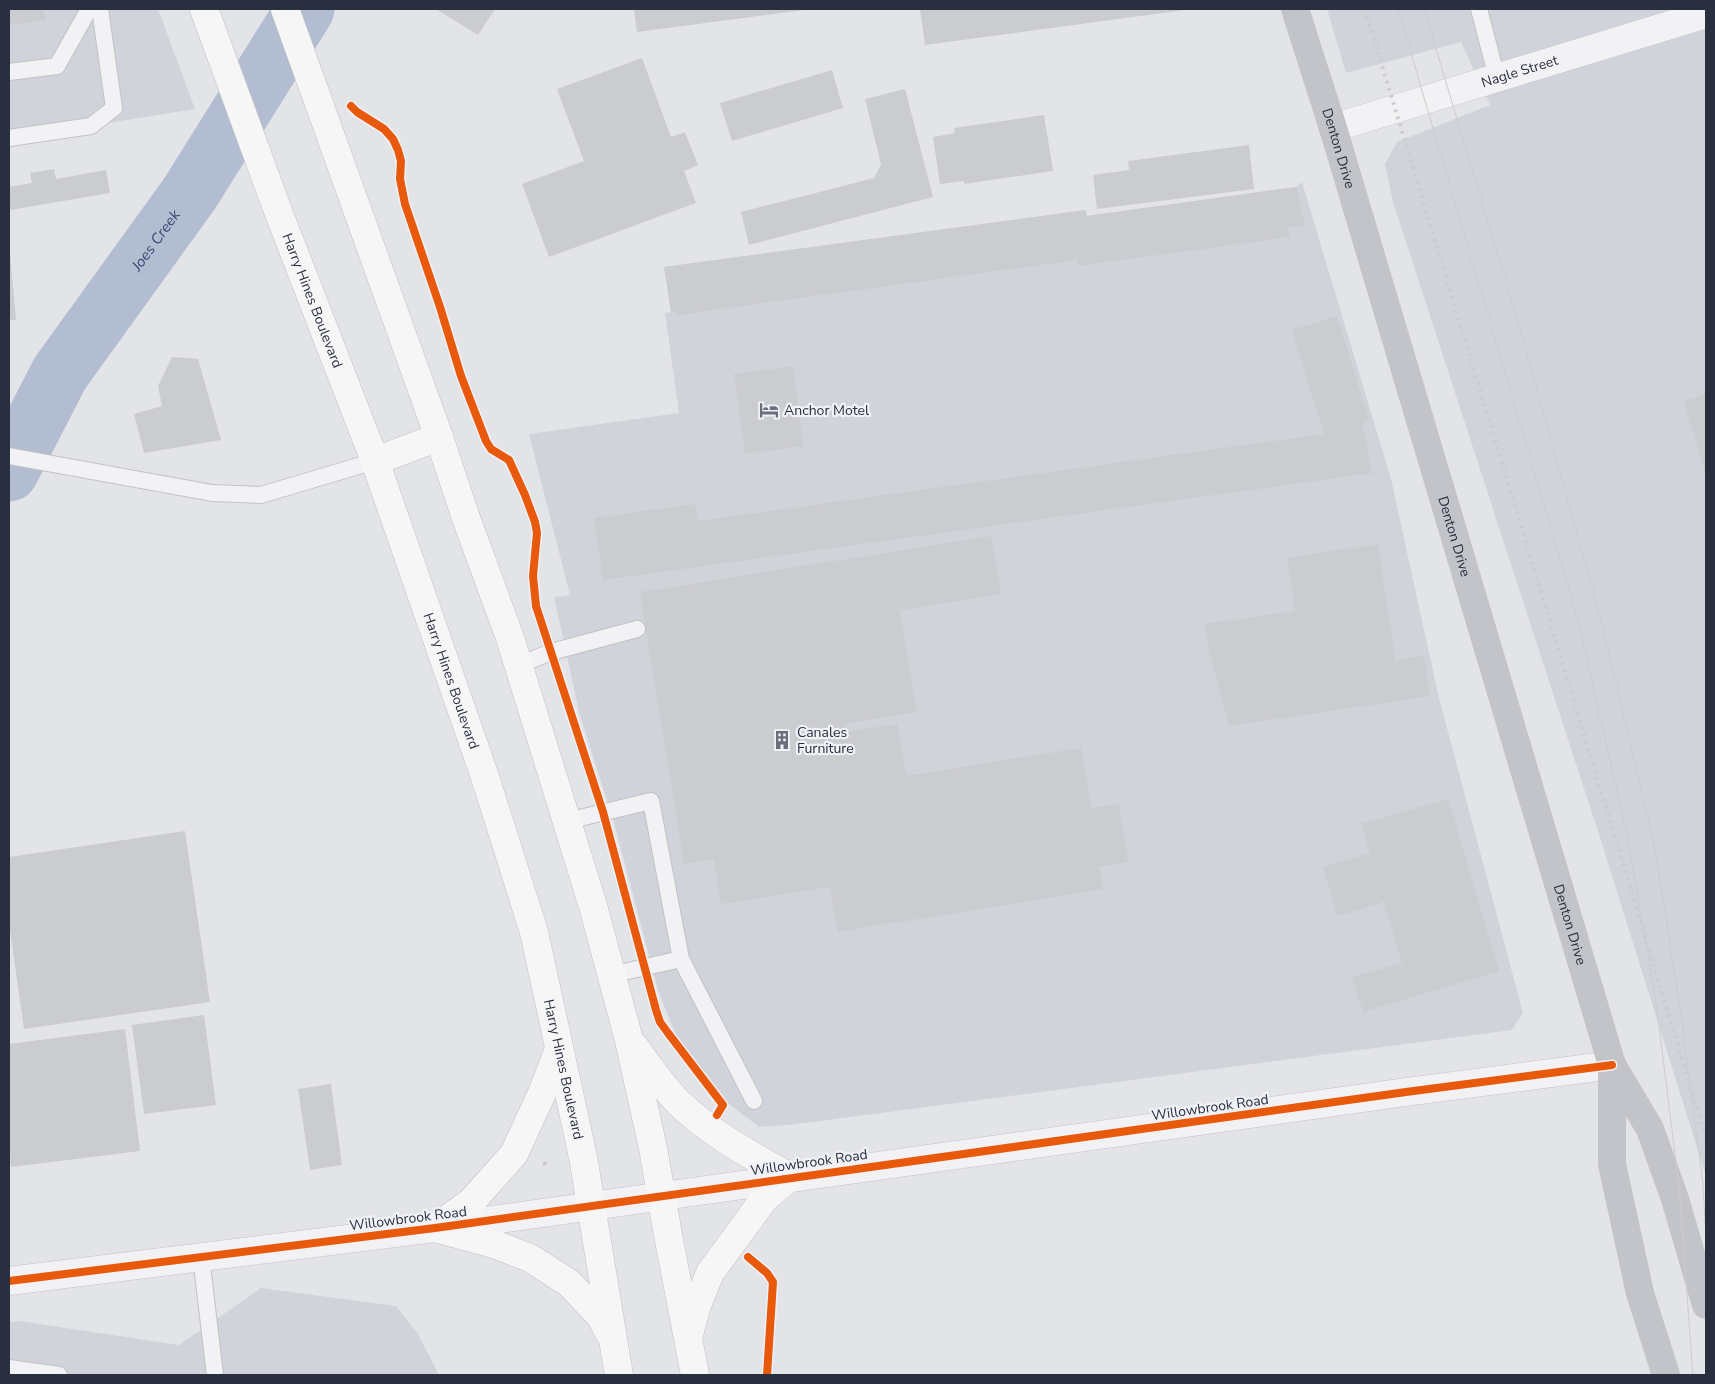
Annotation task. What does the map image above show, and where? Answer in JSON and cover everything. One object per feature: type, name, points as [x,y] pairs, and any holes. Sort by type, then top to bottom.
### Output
[{"type":"main road","points":[[285,9],[439,437],[518,665],[593,906],[628,1036],[653,1148],[695,1375]]},
{"type":"main road","name":"Harry Hines Boulevard","points":[[207,16],[278,211],[375,461],[485,777],[534,932],[583,1158],[619,1375]]},
{"type":"main road","points":[[375,461],[439,437]]},
{"type":"main road","points":[[628,1036],[678,1103],[708,1127],[749,1154],[790,1177],[764,1199],[710,1273],[697,1304],[688,1340]]},
{"type":"main road","points":[[435,1228],[471,1202],[514,1154],[542,1093],[559,1049]]},
{"type":"main road","points":[[435,1228],[494,1244],[530,1258],[569,1283],[601,1318],[614,1341]]},
{"type":"street","name":"Denton Drive","points":[[1295,9],[1333,128],[1612,1065],[1650,1130],[1675,1199],[1706,1306]]},
{"type":"street","name":"Nagle Street","points":[[1333,128],[1706,14]]},
{"type":"street","name":"Denton Drive","points":[[1612,1065],[1612,1164],[1640,1293],[1666,1375]]},
{"type":"street","name":"Willowbrook Road","points":[[9,1281],[435,1228],[790,1177],[1612,1065]]},
{"type":"lane","points":[[9,72],[57,66],[89,9]]},
{"type":"lane","points":[[9,138],[91,126],[114,108],[100,9]]},
{"type":"lane","points":[[1479,9],[1496,78]]},
{"type":"lane","points":[[9,456],[212,493],[261,495],[375,461]]},
{"type":"lane","points":[[518,665],[551,652],[637,629]]},
{"type":"lane","points":[[567,821],[651,801],[681,959],[754,1101]]},
{"type":"lane","points":[[611,975],[681,959]]},
{"type":"lane","points":[[201,1257],[215,1375]]},
{"type":"lane","points":[[9,1368],[59,1375]]},
{"type":"shaded area","points":[[9,9],[158,9],[195,109],[9,139]]},
{"type":"shaded area","points":[[1327,9],[1706,9],[1706,1176],[1604,850],[1393,202],[1385,164],[1397,142],[1490,105],[1461,42],[1346,73]]},
{"type":"shaded area","points":[[1302,182],[1391,479],[1439,698],[1523,1013],[1512,1030],[789,1125],[759,1127],[690,1071],[658,990],[615,826],[579,712],[554,597],[570,595],[529,434],[679,413],[665,313],[671,312],[664,267],[1086,210],[1087,216],[1296,187]]},
{"type":"shaded area","points":[[261,1288],[396,1306],[418,1334],[439,1375],[9,1375],[9,1322],[19,1321],[179,1345]]},
{"type":"building","points":[[9,9],[43,9],[47,20],[9,25]]},
{"type":"building","points":[[436,9],[495,9],[478,35]]},
{"type":"building","points":[[634,9],[804,9],[804,10],[637,32]]},
{"type":"building","points":[[920,9],[1185,9],[1185,10],[925,45]]},
{"type":"building","points":[[642,58],[671,137],[685,132],[698,165],[684,171],[696,203],[549,257],[522,184],[584,161],[557,89]]},
{"type":"building","points":[[832,70],[843,108],[732,141],[720,103]]},
{"type":"building","points":[[905,89],[933,197],[749,245],[741,212],[874,178],[881,164],[865,99]]},
{"type":"building","points":[[1044,115],[1053,171],[964,184],[964,181],[940,184],[933,137],[955,133],[954,128]]},
{"type":"building","points":[[1249,145],[1254,189],[1097,209],[1093,175],[1129,170],[1128,161]]},
{"type":"building","points":[[54,169],[56,179],[106,170],[110,193],[10,210],[9,187],[32,183],[30,173]]},
{"type":"building","points":[[1296,187],[1305,225],[1288,228],[1290,237],[1078,266],[1077,260],[677,315],[677,312],[671,312],[664,267],[1086,210],[1087,216]]},
{"type":"building","points":[[10,252],[16,320],[9,320]]},
{"type":"building","points":[[1337,316],[1369,420],[1362,422],[1372,473],[603,580],[594,518],[695,504],[698,521],[1324,434],[1292,330]]},
{"type":"building","points":[[172,357],[198,359],[221,440],[144,453],[134,414],[162,406],[158,386]]},
{"type":"building","name":"Anchor Motel","points":[[793,366],[803,446],[745,454],[734,374]]},
{"type":"building","points":[[1706,394],[1706,475],[1684,401]]},
{"type":"building","name":"Canales Furniture","points":[[991,536],[1001,594],[900,610],[917,712],[845,724],[846,732],[897,724],[906,776],[1081,748],[1091,808],[1119,804],[1128,862],[1099,867],[1103,889],[838,932],[830,887],[721,904],[714,859],[684,864],[640,592]]},
{"type":"building","points":[[1378,544],[1395,660],[1424,656],[1430,696],[1229,726],[1210,653],[1205,624],[1295,611],[1287,558]]},
{"type":"building","points":[[1448,799],[1499,971],[1363,1012],[1352,977],[1402,963],[1384,902],[1337,916],[1323,867],[1370,853],[1361,824]]},
{"type":"building","points":[[185,831],[210,1002],[24,1029],[9,923],[9,857]]},
{"type":"building","points":[[204,1015],[216,1105],[144,1114],[132,1025]]},
{"type":"building","points":[[125,1029],[140,1151],[11,1167],[9,1146],[9,1044]]},
{"type":"building","points":[[331,1084],[342,1165],[310,1170],[298,1089]]},
{"type":"waterway","name":"Joes Creek","points":[[9,472],[60,373],[190,193],[305,9]]},
{"type":"tram line","points":[[1398,9],[1579,624],[1629,844],[1656,1002],[1679,1186],[1693,1375]]},
{"type":"tram line","points":[[1424,9],[1519,325],[1601,620],[1653,840],[1679,999],[1703,1184],[1706,1238]]},
{"type":"railway","points":[[1365,9],[1706,1139]]},
{"type":"cycle path","points":[[351,106],[384,129],[393,139],[398,150],[401,161],[400,179],[405,204],[461,376],[486,441],[491,449],[509,460],[535,522],[537,533],[533,576],[536,606],[603,812],[656,1010],[660,1022],[723,1105],[717,1115]]},
{"type":"cycle path","points":[[9,1281],[435,1228],[1406,1092],[1612,1065]]},
{"type":"cycle path","points":[[748,1257],[767,1273],[773,1282],[767,1375]]},
{"type":"place","name":"Anchor Motel","points":[[769,410]]},
{"type":"place","name":"Canales Furniture","points":[[782,740]]}]
